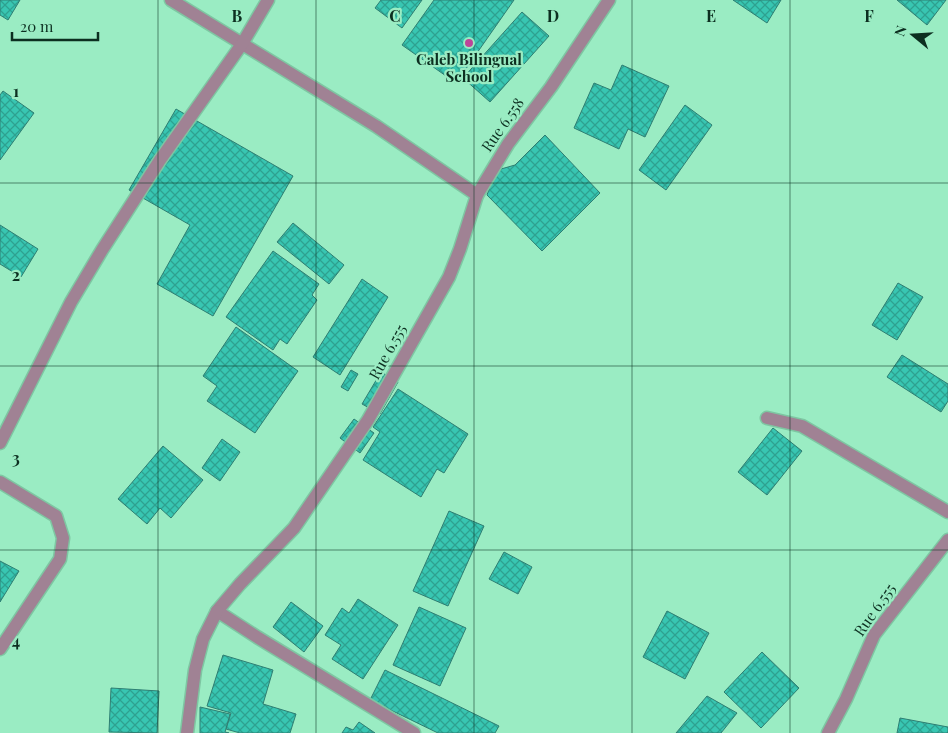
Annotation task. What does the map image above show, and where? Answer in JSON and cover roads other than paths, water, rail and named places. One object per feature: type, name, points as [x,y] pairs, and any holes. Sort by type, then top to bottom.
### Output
[{"type":"street","points":[[171,0],[376,126],[477,195]]},
{"type":"street","points":[[0,443],[71,302],[102,250],[160,160],[242,44],[268,0]]},
{"type":"street","name":"Rue 6.558","points":[[477,195],[508,144],[551,87],[609,0]]},
{"type":"street","name":"Rue 6.555","points":[[187,733],[195,670],[203,640],[217,611],[240,584],[294,528],[368,420],[449,277],[477,195]]},
{"type":"street","points":[[767,418],[802,426],[948,512]]},
{"type":"street","points":[[0,482],[56,516],[63,538],[60,559],[0,649]]},
{"type":"street","name":"Rue 6.555","points":[[828,733],[846,699],[874,635],[948,540]]},
{"type":"street","points":[[217,611],[257,638],[414,733]]},
{"type":"place","name":"Caleb Bilingual School","points":[[469,43]]}]
